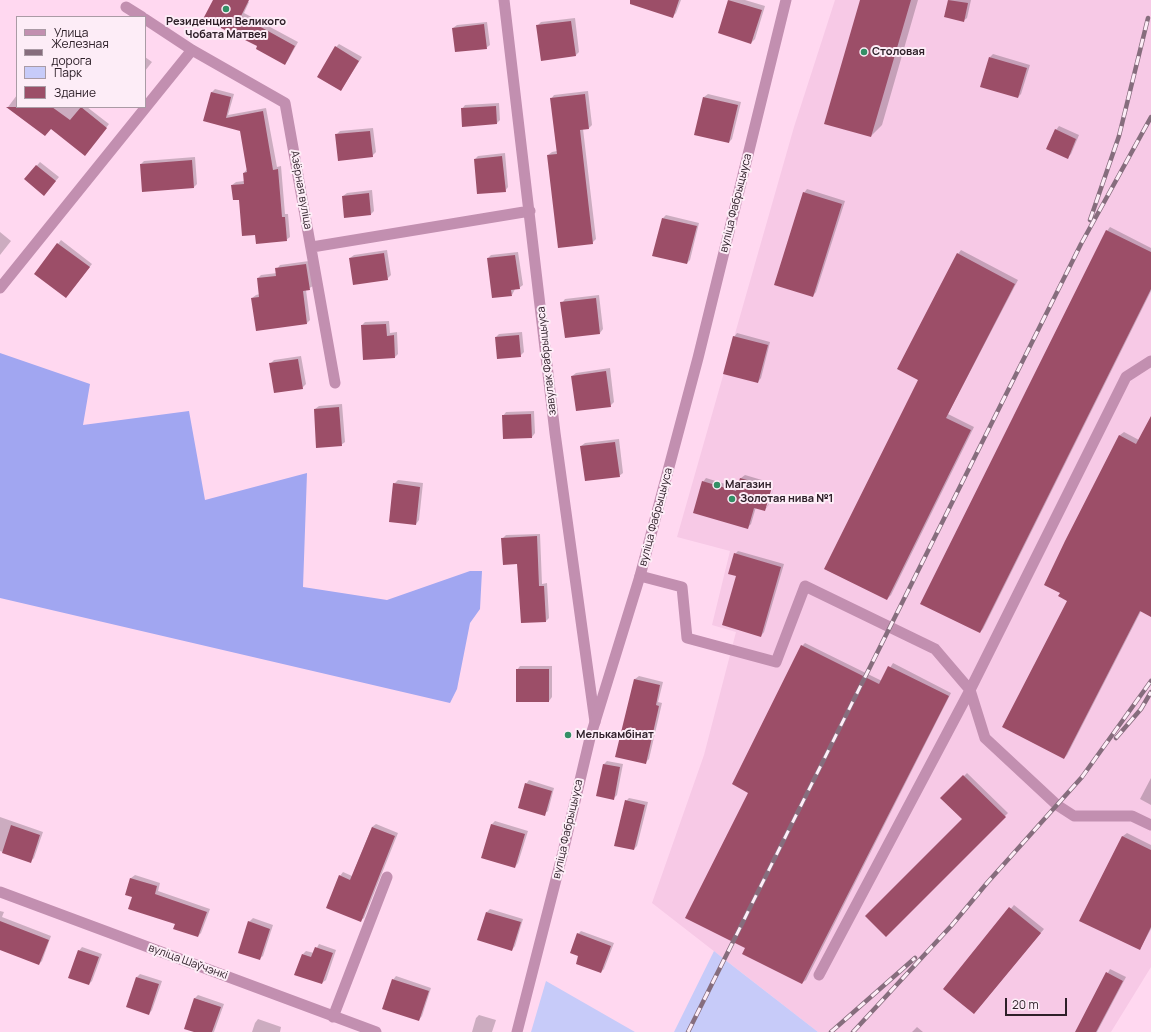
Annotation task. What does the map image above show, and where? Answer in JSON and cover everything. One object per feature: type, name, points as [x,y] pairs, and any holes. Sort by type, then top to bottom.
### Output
[{"type":"street","name":"завулак Фабрыцыуса","points":[[504,0],[555,433],[594,722]]},
{"type":"street","name":"вуліца Фабрыцыуса","points":[[517,1032],[594,722],[640,576],[698,358],[786,0]]},
{"type":"street","points":[[126,7],[140,16]]},
{"type":"street","name":"Азёрная вуліца","points":[[146,20],[192,50],[285,103],[312,247],[335,383]]},
{"type":"street","points":[[146,107],[192,50]]},
{"type":"street","points":[[0,288],[145,108]]},
{"type":"street","points":[[312,247],[530,211]]},
{"type":"street","points":[[819,975],[970,690],[1126,377],[1151,361]]},
{"type":"street","points":[[640,576],[682,588],[688,638],[776,662],[805,586],[935,649],[970,690],[985,738],[1057,805],[1074,816],[1132,816],[1151,825]]},
{"type":"street","points":[[333,1016],[387,877]]},
{"type":"street","name":"вуліца Шаўчэнкі","points":[[0,892],[376,1032]]},
{"type":"shaded area","points":[[835,0],[1151,0],[1151,967],[1111,1032],[818,1032],[652,903],[704,755],[736,632],[712,625],[730,551],[677,537],[794,127]]},
{"type":"shaded area","points":[[0,353],[90,384],[83,425],[189,411],[205,500],[307,473],[303,587],[387,600],[470,571],[482,571],[480,609],[470,623],[457,689],[450,703],[0,598]]},
{"type":"green space","points":[[714,951],[724,959],[818,1032],[674,1032]]},
{"type":"green space","points":[[546,981],[635,1032],[531,1032]]},
{"type":"building","points":[[213,0],[249,0],[241,16],[295,46],[285,65],[256,49],[257,46],[203,19]]},
{"type":"building","points":[[630,0],[679,0],[673,18],[630,4]]},
{"type":"building","points":[[728,0],[762,10],[751,44],[718,33]]},
{"type":"building","points":[[860,0],[911,0],[871,137],[824,124]]},
{"type":"building","points":[[948,0],[968,3],[964,22],[944,17]]},
{"type":"building","points":[[571,21],[576,56],[541,61],[536,25]]},
{"type":"building","points":[[484,24],[487,49],[455,52],[452,28]]},
{"type":"building","points":[[335,46],[359,61],[341,91],[317,77]]},
{"type":"building","points":[[989,57],[1027,68],[1018,98],[980,87]]},
{"type":"building","points":[[211,92],[231,97],[226,118],[263,111],[273,170],[278,169],[282,217],[285,217],[287,241],[256,244],[255,235],[242,236],[239,200],[233,200],[231,185],[244,184],[243,173],[247,172],[240,131],[203,121]]},
{"type":"building","points":[[585,94],[589,129],[580,130],[593,244],[558,248],[547,155],[557,154],[550,98]]},
{"type":"building","points":[[703,97],[738,105],[729,143],[694,135]]},
{"type":"building","points":[[496,106],[497,124],[462,127],[461,108]]},
{"type":"building","points":[[6,107],[53,108],[70,120],[80,108],[82,108],[107,128],[85,156],[51,129],[45,136]]},
{"type":"building","points":[[1055,129],[1076,139],[1068,159],[1046,149]]},
{"type":"building","points":[[370,131],[373,157],[338,161],[335,134]]},
{"type":"building","points":[[502,156],[506,192],[477,194],[474,159]]},
{"type":"building","points":[[192,160],[194,188],[142,192],[140,164]]},
{"type":"building","points":[[36,165],[56,181],[44,196],[24,179]]},
{"type":"building","points":[[803,192],[842,204],[813,297],[774,285]]},
{"type":"building","points":[[369,193],[371,215],[344,218],[342,196]]},
{"type":"building","points":[[662,218],[697,226],[687,264],[652,256]]},
{"type":"building","points":[[1106,230],[1151,252],[1151,289],[980,633],[920,604]]},
{"type":"building","points":[[57,243],[90,267],[66,298],[34,274]]},
{"type":"building","points":[[384,253],[388,280],[353,285],[349,258]]},
{"type":"building","points":[[957,253],[1015,284],[946,418],[971,430],[887,600],[824,569],[918,380],[897,369]]},
{"type":"building","points":[[515,255],[520,289],[511,290],[512,296],[492,298],[487,258]]},
{"type":"building","points":[[306,264],[310,290],[303,291],[307,324],[256,331],[251,298],[259,297],[257,278],[276,276],[275,268]]},
{"type":"building","points":[[596,298],[600,334],[565,338],[560,302]]},
{"type":"building","points":[[386,324],[387,336],[394,335],[395,358],[363,360],[361,325]]},
{"type":"building","points":[[519,335],[521,357],[497,359],[495,337]]},
{"type":"building","points":[[733,336],[768,345],[758,383],[723,374]]},
{"type":"building","points":[[298,359],[303,389],[274,393],[269,363]]},
{"type":"building","points":[[606,371],[611,407],[576,411],[571,376]]},
{"type":"building","points":[[339,407],[342,446],[316,448],[314,409]]},
{"type":"building","points":[[531,414],[532,438],[503,439],[502,415]]},
{"type":"building","points":[[1151,416],[1151,617],[1140,611],[1064,759],[1002,727],[1067,601],[1058,596],[1060,593],[1044,585],[1065,541],[1119,435],[1136,444]]},
{"type":"building","points":[[615,442],[620,477],[585,481],[580,446]]},
{"type":"building","name":"Золотая нива №1","points":[[740,478],[772,487],[765,511],[754,508],[748,529],[693,513],[702,481],[736,491]]},
{"type":"building","points":[[393,483],[420,487],[416,525],[389,522]]},
{"type":"building","points":[[537,536],[539,586],[544,586],[546,622],[521,623],[517,564],[503,565],[501,538]]},
{"type":"building","points":[[734,553],[781,567],[761,637],[722,625],[736,576],[728,574]]},
{"type":"building","points":[[801,645],[879,684],[888,666],[949,696],[802,984],[742,954],[745,948],[685,918],[748,793],[732,784]]},
{"type":"building","points":[[516,669],[549,669],[549,702],[516,702]]},
{"type":"building","points":[[634,679],[660,685],[656,705],[659,706],[646,764],[615,757]]},
{"type":"building","points":[[603,764],[620,767],[614,800],[596,796]]},
{"type":"building","points":[[963,775],[1006,817],[886,937],[865,916],[962,819],[940,798]]},
{"type":"building","points":[[525,783],[552,791],[545,816],[518,808]]},
{"type":"building","points":[[625,800],[645,805],[634,850],[614,846]]},
{"type":"building","points":[[491,824],[525,834],[515,868],[481,858]]},
{"type":"building","points":[[11,825],[40,835],[31,863],[2,853]]},
{"type":"building","points":[[372,827],[395,836],[361,922],[326,908],[339,875],[350,880]]},
{"type":"building","points":[[1122,836],[1151,850],[1151,927],[1140,950],[1079,921]]},
{"type":"building","points":[[130,878],[157,886],[155,894],[207,912],[198,937],[173,929],[175,924],[128,909],[132,897],[125,895]]},
{"type":"building","points":[[1009,907],[1041,933],[974,1014],[943,989]]},
{"type":"building","points":[[486,912],[521,922],[512,951],[477,940]]},
{"type":"building","points":[[0,921],[49,940],[39,965],[0,950]]},
{"type":"building","points":[[248,921],[270,929],[260,960],[238,953]]},
{"type":"building","points":[[577,933],[611,946],[601,973],[576,964],[578,956],[570,953]]},
{"type":"building","points":[[315,947],[333,953],[322,984],[294,975],[302,954],[311,957]]},
{"type":"building","points":[[78,950],[99,957],[89,985],[68,978]]},
{"type":"building","points":[[1106,972],[1123,981],[1096,1032],[1075,1032]]},
{"type":"building","points":[[136,977],[159,984],[149,1015],[126,1007]]},
{"type":"building","points":[[392,979],[429,991],[419,1021],[382,1009]]},
{"type":"building","points":[[194,998],[221,1007],[212,1032],[194,1032],[184,1029]]},
{"type":"railway","points":[[1090,220],[1119,136],[1148,18]]},
{"type":"railway","points":[[688,1032],[1081,244],[1151,117]]},
{"type":"railway","points":[[853,1032],[952,925],[987,883],[1082,777],[1151,681]]},
{"type":"railway","points":[[1116,738],[1141,709],[1151,692]]},
{"type":"railway","points":[[831,1032],[915,958]]},
{"type":"place","name":"Резиденция Великого Чобата Матвея","points":[[226,9]]},
{"type":"place","name":"Столовая","points":[[864,52]]},
{"type":"place","name":"Магазин","points":[[717,485]]},
{"type":"place","name":"Золотая нива №1","points":[[732,499]]},
{"type":"place","name":"Мелькамбінат","points":[[568,735]]}]
